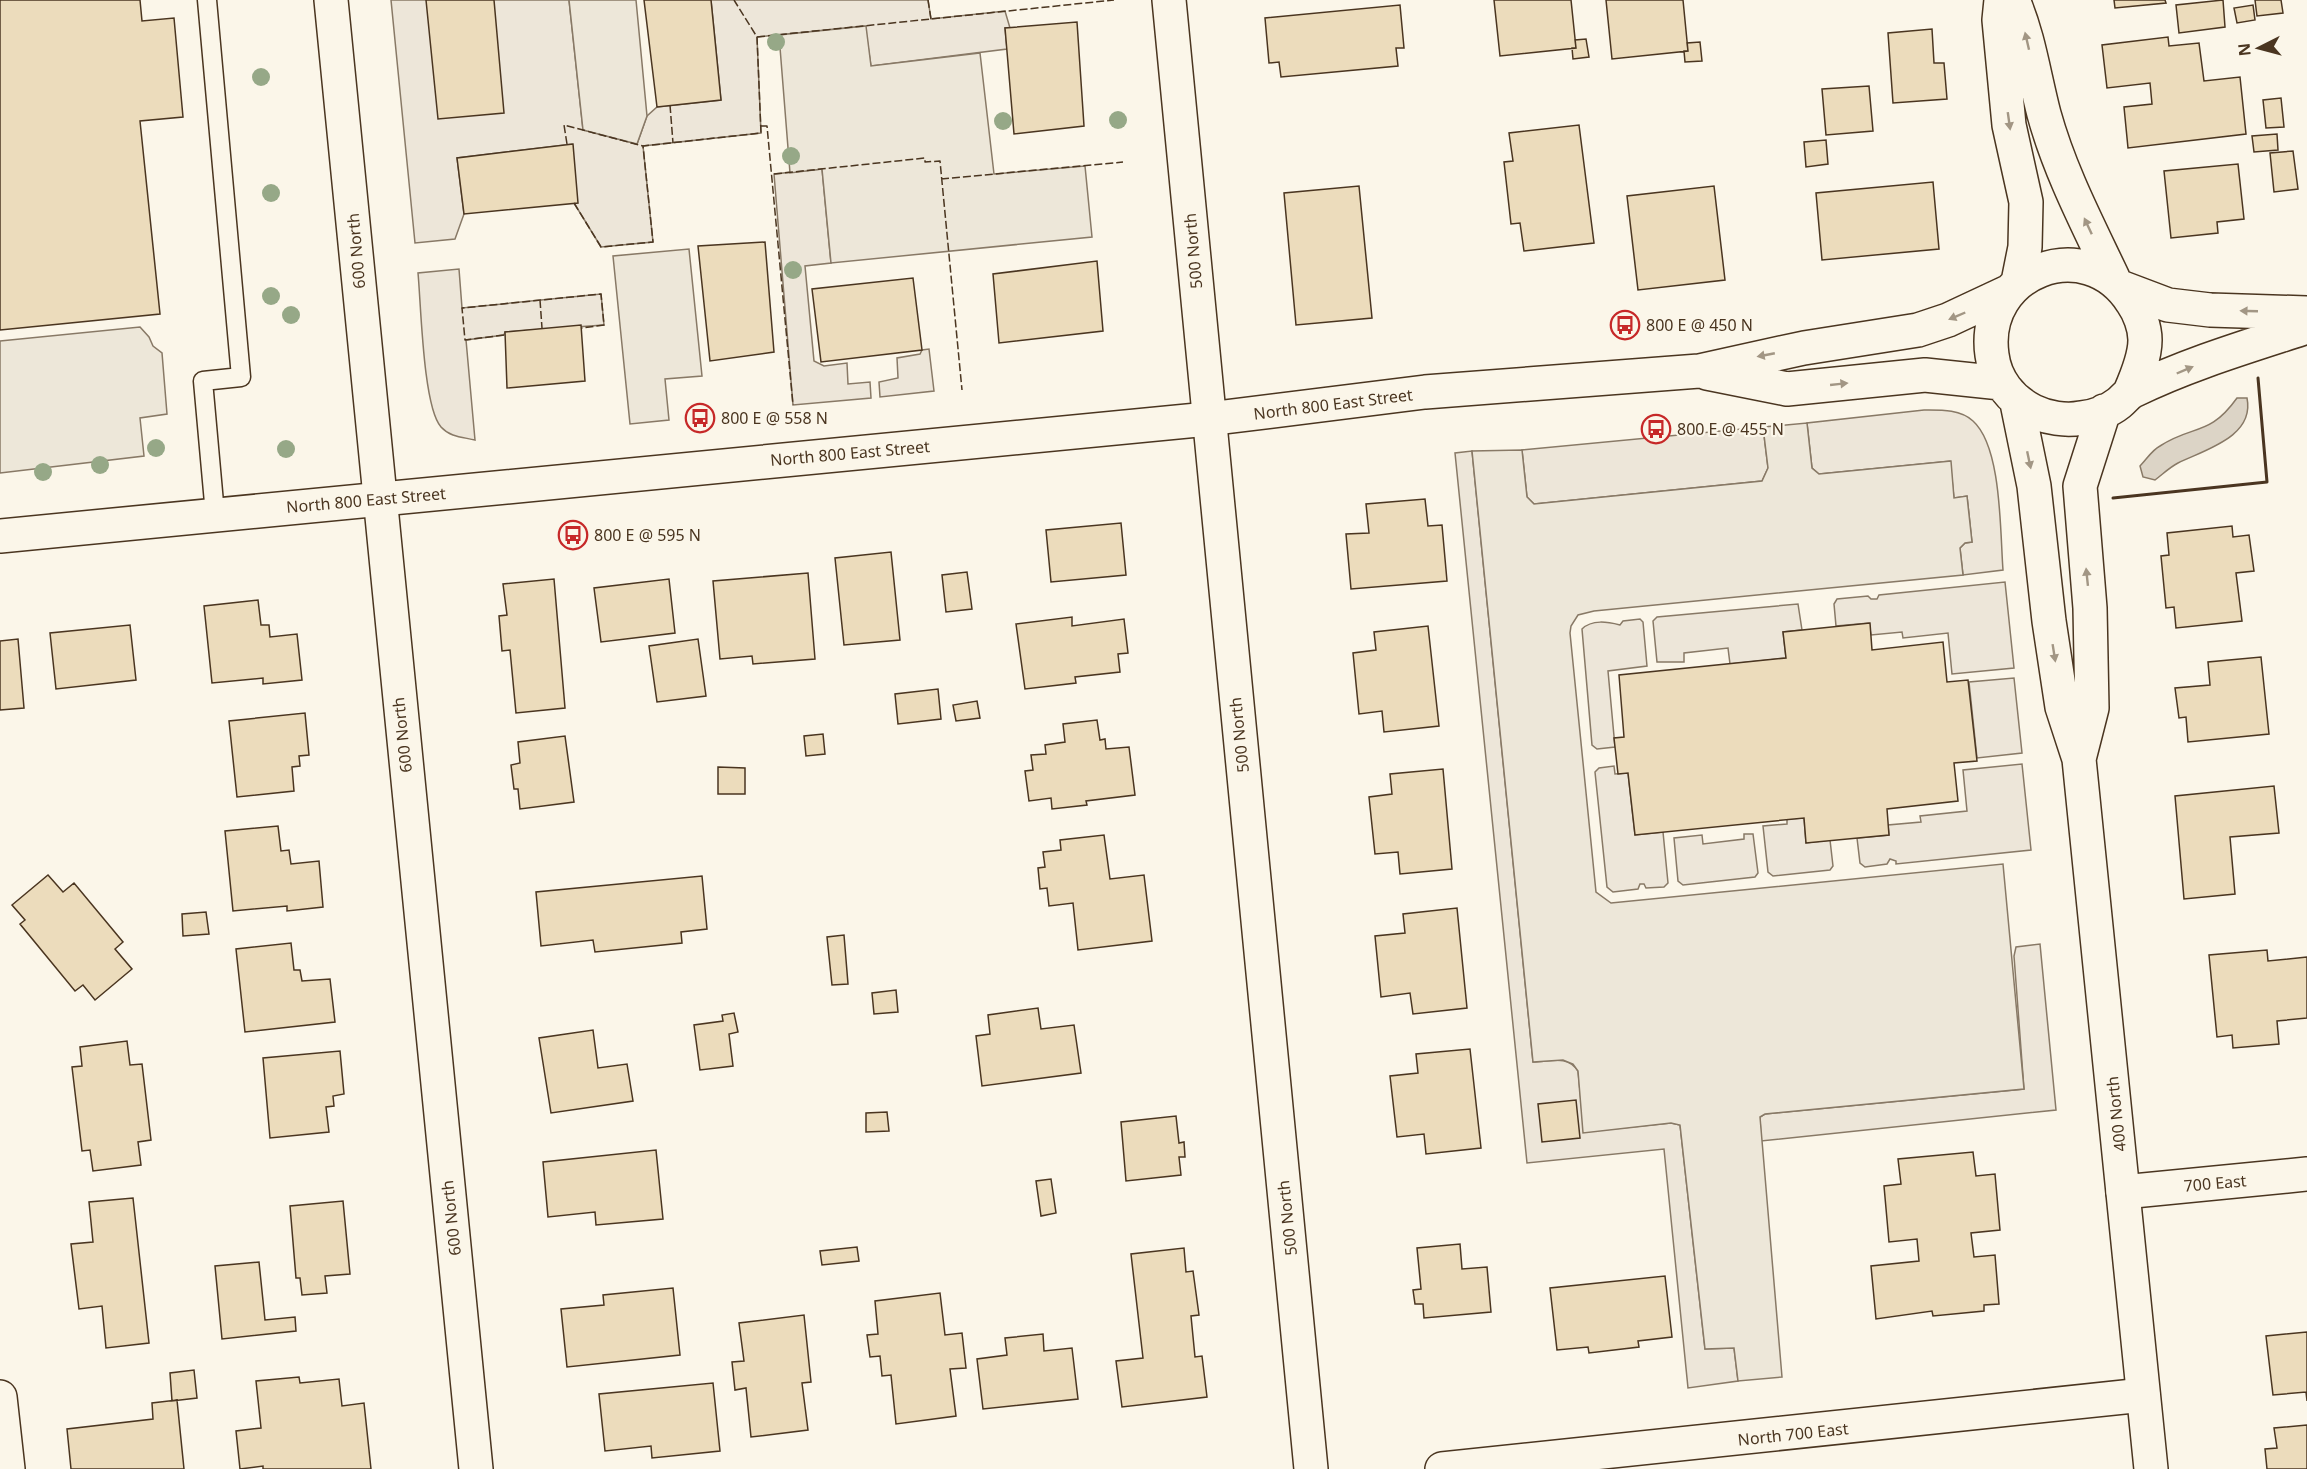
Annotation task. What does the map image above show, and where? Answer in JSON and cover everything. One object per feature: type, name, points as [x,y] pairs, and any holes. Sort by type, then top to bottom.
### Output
[{"type":"street","name":"600 North","points":[[331,0],[378,499],[476,1469]]},
{"type":"street","name":"500 North","points":[[1169,0],[1311,1469]]},
{"type":"street","points":[[2001,0],[1999,20],[2009,125],[2026,202],[2025,247],[2014,287],[1993,323],[1990,344],[1993,363],[2009,393],[2034,486],[2049,621],[2062,707],[2079,759]]},
{"type":"street","points":[[1699,371],[1787,389],[1924,375],[2009,393],[2036,413],[2064,419],[2082,418],[2104,411],[2118,404],[2130,392],[2140,368],[2145,339],[2139,312],[2118,283],[2056,151],[2044,114],[2024,24],[2013,0]]},
{"type":"street","points":[[1699,371],[1792,350],[1918,330],[1948,320],[2014,287],[2038,269],[2059,265],[2085,266],[2168,305],[2210,310],[2307,313]]},
{"type":"street","points":[[2130,392],[2217,356],[2307,327]]},
{"type":"street","name":"North 800 East Street","points":[[0,536],[1208,419],[1425,392],[1699,371]]},
{"type":"street","points":[[2079,759],[2092,708],[2090,608],[2080,486],[2104,411]]},
{"type":"street","name":"400 North","points":[[2079,759],[2151,1469]]},
{"type":"street","name":"700 East","points":[[2123,1192],[2307,1174]]},
{"type":"street","name":"North 700 East","points":[[1442,1469],[2143,1395]]},
{"type":"street","points":[[0,1397],[8,1469]]},
{"type":"lane","points":[[207,0],[242,377],[202,381],[215,514]]},
{"type":"shaded area","points":[[391,0],[569,0],[583,130],[637,144],[647,116],[657,107],[721,100],[711,0],[928,0],[931,19],[1005,11],[1010,28],[1005,28],[1007,49],[871,66],[865,26],[757,37],[761,133],[643,146],[653,242],[601,247],[574,203],[572,144],[457,158],[464,214],[455,239],[415,243]]},
{"type":"shaded area","points":[[569,0],[636,0],[647,116],[637,144],[583,130]]},
{"type":"shaded area","points":[[866,26],[871,66],[980,53],[994,174],[1085,166],[1092,237],[831,263],[822,169],[790,173],[779,35]]},
{"type":"shaded area","points":[[822,169],[831,263],[805,266],[814,361],[824,366],[847,363],[848,384],[870,382],[871,398],[793,405],[774,174]]},
{"type":"shaded area","points":[[689,249],[702,376],[665,379],[669,420],[630,424],[613,256]]},
{"type":"shaded area","points":[[459,269],[462,308],[601,294],[604,325],[505,332],[504,335],[466,340],[475,440],[452,435],[441,427],[430,399],[424,354],[418,273]]},
{"type":"shaded area","points":[[140,327],[153,346],[162,353],[167,414],[140,418],[144,456],[0,473],[0,341]]},
{"type":"shaded area","points":[[929,349],[934,391],[880,397],[879,382],[898,378],[897,358],[920,354],[922,350]]},
{"type":"shaded area","points":[[2237,398],[2247,398],[2247,411],[2243,423],[2236,432],[2213,447],[2175,465],[2155,480],[2143,477],[2140,466],[2154,450],[2172,439],[2209,425],[2218,419]]},
{"type":"shaded area","points":[[1924,410],[1962,414],[1973,421],[1982,433],[1990,450],[1998,491],[2003,570],[1963,575],[1960,548],[1965,543],[1972,542],[1967,496],[1954,498],[1950,461],[1819,474],[1812,468],[1807,423]]},
{"type":"shaded area","points":[[1807,423],[1812,468],[1819,474],[1951,461],[1954,498],[1967,496],[1972,542],[1965,543],[1960,548],[1963,575],[1594,611],[1578,615],[1571,626],[1570,633],[1596,892],[1611,903],[2003,864],[2024,1089],[1765,1114],[1760,1117],[1782,1377],[1738,1381],[1734,1348],[1705,1349],[1680,1125],[1671,1123],[1583,1133],[1578,1071],[1573,1064],[1563,1060],[1533,1062],[1472,451],[1522,450],[1527,497],[1534,504],[1762,481],[1768,468],[1763,427]]},
{"type":"shaded area","points":[[1763,427],[1768,468],[1762,481],[1534,504],[1527,497],[1522,450]]},
{"type":"shaded area","points":[[1472,451],[1533,1062],[1552,1060],[1569,1062],[1578,1071],[1584,1132],[1671,1123],[1680,1125],[1705,1349],[1734,1348],[1738,1381],[1688,1388],[1664,1149],[1527,1163],[1455,453]]},
{"type":"shaded area","points":[[2005,582],[2014,668],[1952,674],[1948,633],[1903,638],[1902,632],[1871,635],[1869,623],[1836,626],[1834,604],[1837,599],[1868,596],[1871,599],[1877,599],[1879,595]]},
{"type":"shaded area","points":[[1798,604],[1802,630],[1783,632],[1786,658],[1730,664],[1728,648],[1684,653],[1684,662],[1657,662],[1653,621],[1657,617]]},
{"type":"shaded area","points":[[1640,619],[1643,622],[1647,666],[1608,671],[1615,747],[1597,749],[1592,745],[1582,629],[1595,623],[1620,625],[1623,621]]},
{"type":"shaded area","points":[[2014,678],[2022,753],[1977,758],[1969,682]]},
{"type":"shaded area","points":[[2022,764],[2031,850],[1896,864],[1896,861],[1890,859],[1887,864],[1865,867],[1860,863],[1857,838],[1889,835],[1888,825],[1921,822],[1920,816],[1967,811],[1963,770]]},
{"type":"shaded area","points":[[1614,766],[1615,774],[1628,773],[1635,835],[1663,832],[1668,883],[1664,887],[1646,888],[1644,884],[1640,884],[1638,889],[1613,892],[1607,887],[1595,772],[1599,768]]},
{"type":"shaded area","points":[[1804,818],[1806,843],[1830,840],[1833,866],[1830,870],[1773,876],[1768,872],[1763,826],[1787,824],[1787,819]]},
{"type":"shaded area","points":[[1744,834],[1753,834],[1758,873],[1755,877],[1683,885],[1678,881],[1674,838],[1702,835],[1703,844],[1744,839]]},
{"type":"shaded area","points":[[2040,944],[2056,1110],[1761,1141],[1760,1117],[1765,1114],[2024,1089],[2014,956],[2016,947]]},
{"type":"building","points":[[0,0],[140,0],[142,21],[174,18],[183,117],[140,121],[160,314],[0,330]]},
{"type":"building","points":[[426,0],[494,0],[504,113],[438,119]]},
{"type":"building","points":[[644,0],[711,0],[721,100],[657,107]]},
{"type":"building","points":[[1494,0],[1571,0],[1576,48],[1500,56]]},
{"type":"building","points":[[1606,0],[1683,0],[1688,51],[1612,59]]},
{"type":"building","points":[[2114,0],[2165,0],[2166,3],[2115,8]]},
{"type":"building","points":[[2223,0],[2225,27],[2179,33],[2176,5]]},
{"type":"building","points":[[2255,0],[2281,0],[2283,13],[2257,16]]},
{"type":"building","points":[[1400,5],[1404,48],[1396,48],[1398,66],[1281,77],[1279,62],[1269,63],[1265,18]]},
{"type":"building","points":[[2253,5],[2255,20],[2237,23],[2234,8]]},
{"type":"building","points":[[1077,22],[1084,126],[1014,134],[1005,28]]},
{"type":"building","points":[[1932,29],[1934,63],[1944,63],[1947,99],[1893,103],[1888,33]]},
{"type":"building","points":[[2168,37],[2169,46],[2199,43],[2204,81],[2240,77],[2246,134],[2128,148],[2124,107],[2152,104],[2150,83],[2107,88],[2102,45]]},
{"type":"building","points":[[1586,39],[1589,57],[1573,59],[1572,48],[1576,48],[1575,40]]},
{"type":"building","points":[[1700,42],[1702,61],[1685,62],[1684,51],[1688,51],[1687,43]]},
{"type":"building","points":[[1869,86],[1873,131],[1826,135],[1822,89]]},
{"type":"building","points":[[2281,98],[2284,127],[2266,128],[2263,100]]},
{"type":"building","points":[[1579,125],[1594,243],[1524,251],[1520,223],[1511,224],[1504,162],[1513,161],[1509,133]]},
{"type":"building","points":[[2277,134],[2278,150],[2254,152],[2252,136]]},
{"type":"building","points":[[1826,140],[1828,164],[1806,167],[1804,142]]},
{"type":"building","points":[[573,144],[578,203],[464,214],[457,158]]},
{"type":"building","points":[[2293,151],[2298,189],[2274,192],[2270,153]]},
{"type":"building","points":[[2238,164],[2244,219],[2217,222],[2218,233],[2171,238],[2164,171]]},
{"type":"building","points":[[1933,182],[1939,249],[1822,260],[1816,193]]},
{"type":"building","points":[[1359,186],[1372,318],[1296,325],[1284,193]]},
{"type":"building","points":[[1714,186],[1725,280],[1638,290],[1627,196]]},
{"type":"building","points":[[765,242],[774,352],[710,361],[698,246]]},
{"type":"building","points":[[1097,261],[1103,331],[999,343],[993,274]]},
{"type":"building","points":[[913,278],[922,350],[821,362],[812,289]]},
{"type":"building","points":[[581,325],[585,381],[507,388],[505,332]]},
{"type":"building","points":[[1425,499],[1428,526],[1442,525],[1447,581],[1351,589],[1346,534],[1369,533],[1366,504]]},
{"type":"building","points":[[1121,523],[1126,575],[1051,582],[1046,530]]},
{"type":"building","points":[[2232,526],[2233,537],[2249,535],[2254,571],[2236,573],[2242,621],[2176,628],[2174,607],[2166,608],[2161,556],[2169,555],[2167,533]]},
{"type":"building","points":[[891,552],[900,640],[844,645],[835,558]]},
{"type":"building","points":[[967,572],[972,609],[946,612],[942,575]]},
{"type":"building","points":[[808,573],[815,659],[753,664],[752,656],[720,659],[713,581]]},
{"type":"building","points":[[554,579],[565,708],[516,713],[510,650],[502,651],[499,616],[507,615],[503,584]]},
{"type":"building","points":[[669,579],[675,633],[601,642],[594,588]]},
{"type":"building","points":[[258,600],[261,625],[269,625],[270,637],[297,634],[302,680],[263,684],[263,678],[212,683],[204,606]]},
{"type":"building","points":[[1072,617],[1072,626],[1124,619],[1128,653],[1118,654],[1120,672],[1075,677],[1076,683],[1025,689],[1016,624]]},
{"type":"building","points":[[1870,623],[1872,650],[1943,642],[1947,682],[1968,680],[1977,761],[1954,763],[1958,801],[1887,809],[1889,835],[1806,843],[1804,818],[1635,835],[1628,773],[1618,774],[1614,738],[1624,737],[1619,675],[1786,658],[1783,632]]},
{"type":"building","points":[[130,625],[136,680],[56,689],[50,633]]},
{"type":"building","points":[[1428,626],[1439,726],[1384,732],[1382,711],[1359,714],[1353,653],[1376,650],[1374,632]]},
{"type":"building","points":[[18,639],[24,708],[0,710],[0,641]]},
{"type":"building","points":[[698,639],[706,696],[657,702],[649,646]]},
{"type":"building","points":[[2261,657],[2269,734],[2188,742],[2186,717],[2179,718],[2175,688],[2210,685],[2208,662]]},
{"type":"building","points":[[938,689],[941,719],[898,724],[895,694]]},
{"type":"building","points":[[977,701],[980,718],[956,721],[953,705]]},
{"type":"building","points":[[305,713],[309,755],[299,756],[300,766],[292,767],[294,791],[237,797],[229,721]]},
{"type":"building","points":[[1097,720],[1100,740],[1105,739],[1106,749],[1129,747],[1135,795],[1086,801],[1087,805],[1052,809],[1051,798],[1029,801],[1025,771],[1033,770],[1031,755],[1046,754],[1045,745],[1065,742],[1063,724]]},
{"type":"building","points":[[823,734],[825,754],[806,756],[804,736]]},
{"type":"building","points":[[565,736],[574,802],[520,809],[518,789],[514,789],[511,765],[520,763],[518,742]]},
{"type":"building","points":[[718,767],[745,768],[745,794],[718,794]]},
{"type":"building","points":[[1443,769],[1452,869],[1400,874],[1398,852],[1375,854],[1369,797],[1392,794],[1390,774]]},
{"type":"building","points":[[2274,786],[2279,833],[2230,837],[2235,894],[2184,899],[2175,796]]},
{"type":"building","points":[[278,826],[281,851],[289,850],[291,864],[319,861],[323,907],[287,911],[287,906],[233,911],[225,831]]},
{"type":"building","points":[[1104,835],[1110,879],[1144,875],[1152,941],[1078,950],[1073,903],[1049,906],[1047,888],[1040,889],[1038,868],[1045,867],[1043,852],[1061,850],[1060,840]]},
{"type":"building","points":[[48,875],[63,892],[74,883],[123,942],[115,949],[132,969],[95,1000],[83,985],[75,991],[20,924],[25,920],[12,905]]},
{"type":"building","points":[[702,876],[707,929],[681,932],[682,943],[595,952],[593,940],[541,946],[536,892]]},
{"type":"building","points":[[1457,908],[1467,1008],[1413,1014],[1410,993],[1381,997],[1375,936],[1405,933],[1403,914]]},
{"type":"building","points":[[206,912],[209,934],[183,936],[182,914]]},
{"type":"building","points":[[844,935],[848,984],[832,985],[827,937]]},
{"type":"building","points":[[291,943],[294,970],[300,970],[302,981],[330,979],[335,1022],[245,1032],[236,949]]},
{"type":"building","points":[[2267,950],[2268,961],[2307,957],[2307,1018],[2277,1021],[2279,1044],[2233,1048],[2232,1035],[2217,1037],[2209,955]]},
{"type":"building","points":[[896,990],[898,1012],[874,1014],[872,993]]},
{"type":"building","points":[[1038,1008],[1041,1029],[1074,1025],[1081,1073],[982,1086],[976,1036],[990,1034],[988,1015]]},
{"type":"building","points":[[734,1013],[738,1032],[729,1034],[733,1066],[700,1070],[694,1025],[723,1021],[722,1015]]},
{"type":"building","points":[[593,1030],[598,1068],[627,1064],[633,1101],[551,1113],[539,1038]]},
{"type":"building","points":[[127,1041],[130,1065],[142,1064],[151,1140],[138,1142],[141,1165],[93,1171],[90,1150],[82,1151],[72,1067],[82,1066],[80,1047]]},
{"type":"building","points":[[1470,1049],[1481,1148],[1426,1154],[1424,1134],[1397,1137],[1390,1076],[1418,1073],[1416,1054]]},
{"type":"building","points":[[340,1051],[344,1094],[333,1096],[334,1106],[326,1107],[329,1132],[270,1138],[263,1058]]},
{"type":"building","points":[[1576,1100],[1580,1138],[1542,1142],[1538,1104]]},
{"type":"building","points":[[887,1112],[889,1131],[866,1132],[866,1113]]},
{"type":"building","points":[[1176,1116],[1179,1143],[1184,1142],[1185,1157],[1179,1157],[1181,1175],[1126,1181],[1121,1122]]},
{"type":"building","points":[[656,1150],[663,1219],[596,1225],[595,1212],[548,1217],[543,1162]]},
{"type":"building","points":[[1973,1152],[1976,1176],[1995,1174],[2000,1230],[1971,1233],[1974,1257],[1995,1255],[1999,1304],[1984,1305],[1984,1311],[1933,1316],[1932,1311],[1876,1319],[1871,1266],[1919,1261],[1917,1239],[1889,1242],[1884,1186],[1901,1184],[1898,1159]]},
{"type":"building","points":[[1051,1179],[1056,1213],[1041,1216],[1036,1181]]},
{"type":"building","points":[[133,1198],[149,1343],[106,1348],[102,1306],[79,1309],[71,1244],[93,1242],[89,1202]]},
{"type":"building","points":[[343,1201],[350,1274],[325,1276],[327,1293],[302,1295],[300,1278],[296,1278],[290,1206]]},
{"type":"building","points":[[1460,1244],[1462,1269],[1487,1267],[1491,1312],[1424,1318],[1423,1304],[1415,1304],[1413,1290],[1421,1289],[1417,1248]]},
{"type":"building","points":[[857,1247],[859,1261],[822,1265],[820,1251]]},
{"type":"building","points":[[1184,1248],[1186,1272],[1193,1271],[1199,1315],[1191,1316],[1195,1357],[1202,1356],[1207,1397],[1122,1407],[1116,1361],[1143,1358],[1131,1254]]},
{"type":"building","points":[[259,1262],[265,1320],[295,1317],[296,1331],[222,1339],[215,1266]]},
{"type":"building","points":[[1665,1276],[1672,1337],[1638,1341],[1639,1347],[1589,1353],[1588,1347],[1557,1350],[1550,1288]]},
{"type":"building","points":[[673,1288],[680,1355],[567,1367],[561,1309],[604,1305],[603,1295]]},
{"type":"building","points":[[940,1293],[945,1335],[962,1333],[966,1368],[950,1369],[956,1416],[896,1424],[891,1375],[882,1376],[880,1356],[870,1357],[867,1335],[878,1334],[875,1301]]},
{"type":"building","points":[[804,1315],[811,1382],[802,1383],[808,1430],[751,1437],[746,1388],[735,1390],[732,1362],[744,1361],[739,1323]]},
{"type":"building","points":[[2307,1332],[2307,1401],[2306,1392],[2273,1395],[2266,1336]]},
{"type":"building","points":[[1043,1334],[1044,1351],[1072,1348],[1078,1399],[983,1409],[977,1359],[1007,1355],[1005,1338]]},
{"type":"building","points":[[194,1370],[197,1398],[172,1401],[170,1373]]},
{"type":"building","points":[[299,1377],[300,1383],[339,1379],[342,1406],[364,1403],[371,1469],[263,1469],[263,1466],[240,1469],[236,1431],[261,1428],[256,1381]]},
{"type":"building","points":[[713,1383],[720,1451],[652,1458],[651,1446],[605,1451],[599,1394]]},
{"type":"building","points":[[177,1400],[184,1469],[71,1469],[67,1429],[153,1419],[152,1403]]},
{"type":"building","points":[[2307,1425],[2307,1469],[2267,1469],[2265,1449],[2277,1448],[2274,1428]]},
{"type":"fence","points":[[567,144],[564,125],[643,146],[761,133],[757,37],[734,0]]},
{"type":"fence","points":[[928,0],[931,19]]},
{"type":"fence","points":[[757,37],[1114,0]]},
{"type":"fence","points":[[670,105],[673,143]]},
{"type":"fence","points":[[761,126],[767,126],[793,405]]},
{"type":"fence","points":[[574,203],[601,247],[653,242],[643,146]]},
{"type":"fence","points":[[774,174],[925,158],[925,162],[940,161],[962,390]]},
{"type":"fence","points":[[941,179],[1123,162]]},
{"type":"fence","points":[[504,335],[465,340],[462,308],[601,294],[604,325],[582,328]]},
{"type":"fence","points":[[540,300],[542,328]]},
{"type":"wall","points":[[2113,498],[2267,482],[2258,378]]},
{"type":"place","name":"800 E @ 450 N","points":[[1625,325]]},
{"type":"place","name":"800 E @ 558 N","points":[[700,418]]},
{"type":"place","name":"800 E @ 455 N","points":[[1656,429]]},
{"type":"place","name":"800 E @ 595 N","points":[[573,535]]}]
